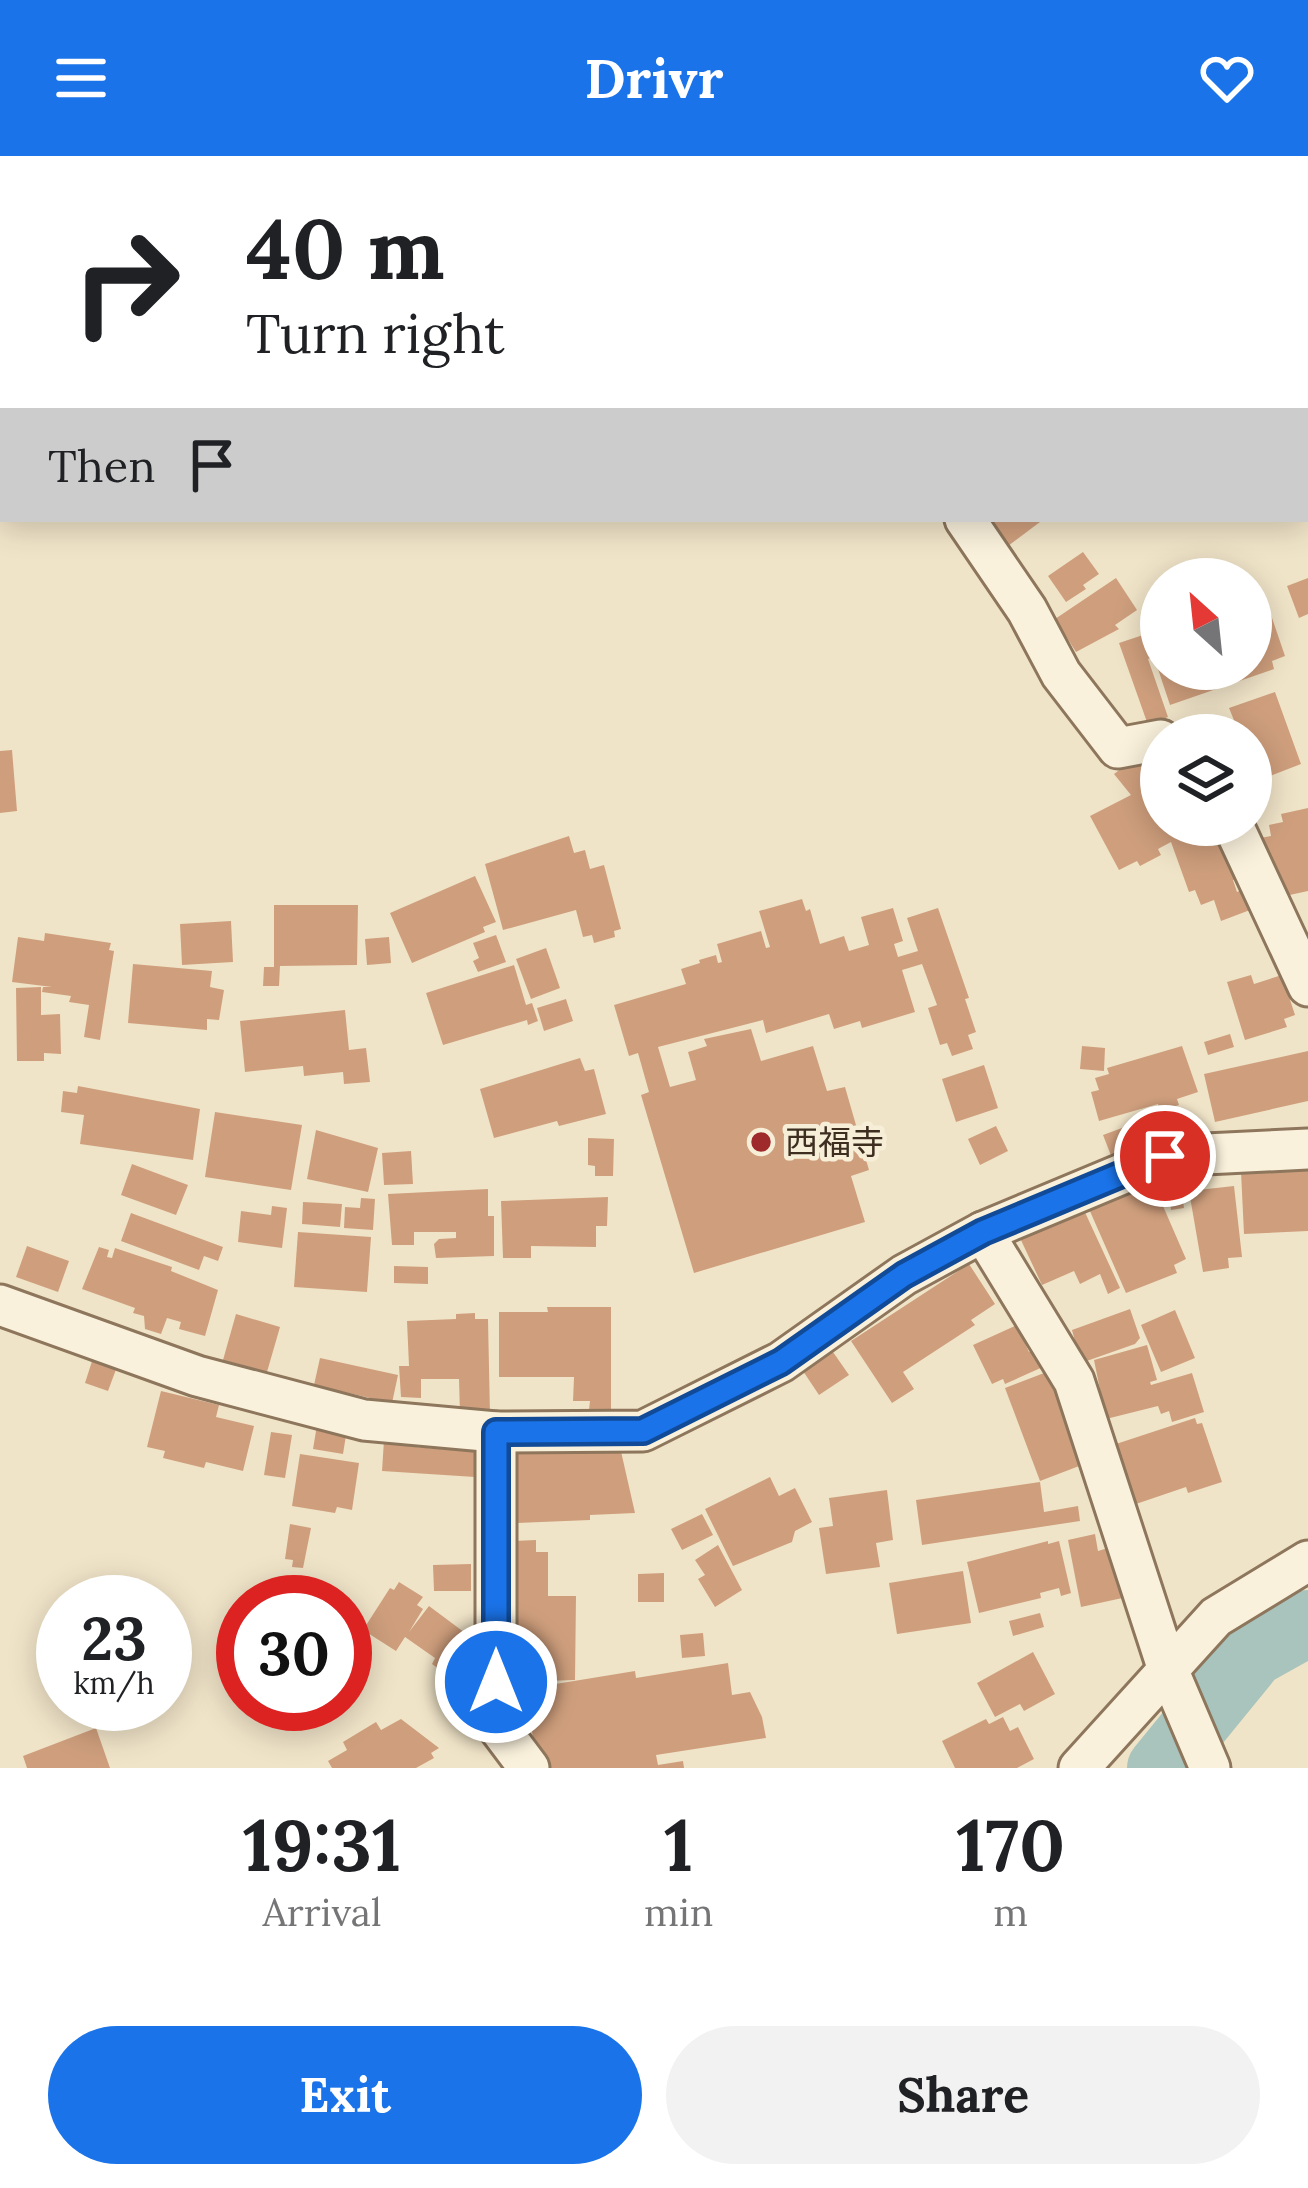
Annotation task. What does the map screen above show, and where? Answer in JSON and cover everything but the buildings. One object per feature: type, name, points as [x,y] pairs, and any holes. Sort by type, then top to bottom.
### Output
[{"type":"street","points":[[966,522],[1027,610],[1061,674],[1118,748],[1140,744]]},
{"type":"street","points":[[1243,846],[1308,986]]},
{"type":"street","points":[[0,1305],[197,1376],[364,1420],[496,1432],[643,1431],[781,1362],[904,1275],[983,1232],[1165,1156],[1308,1149]]},
{"type":"street","points":[[983,1232],[1074,1381],[1171,1676],[1210,1768]]},
{"type":"street","points":[[496,1432],[496,1724],[529,1768]]},
{"type":"street","points":[[1078,1768],[1171,1676],[1216,1618],[1308,1561]]},
{"type":"waterway","points":[[1160,1768],[1253,1654],[1308,1623]]},
{"type":"place","name":"西福寺","points":[[761,1142]]},
{"type":"route","points":[[496,1682],[496,1432],[643,1431],[781,1362],[904,1275],[983,1232],[1165,1156]]}]
